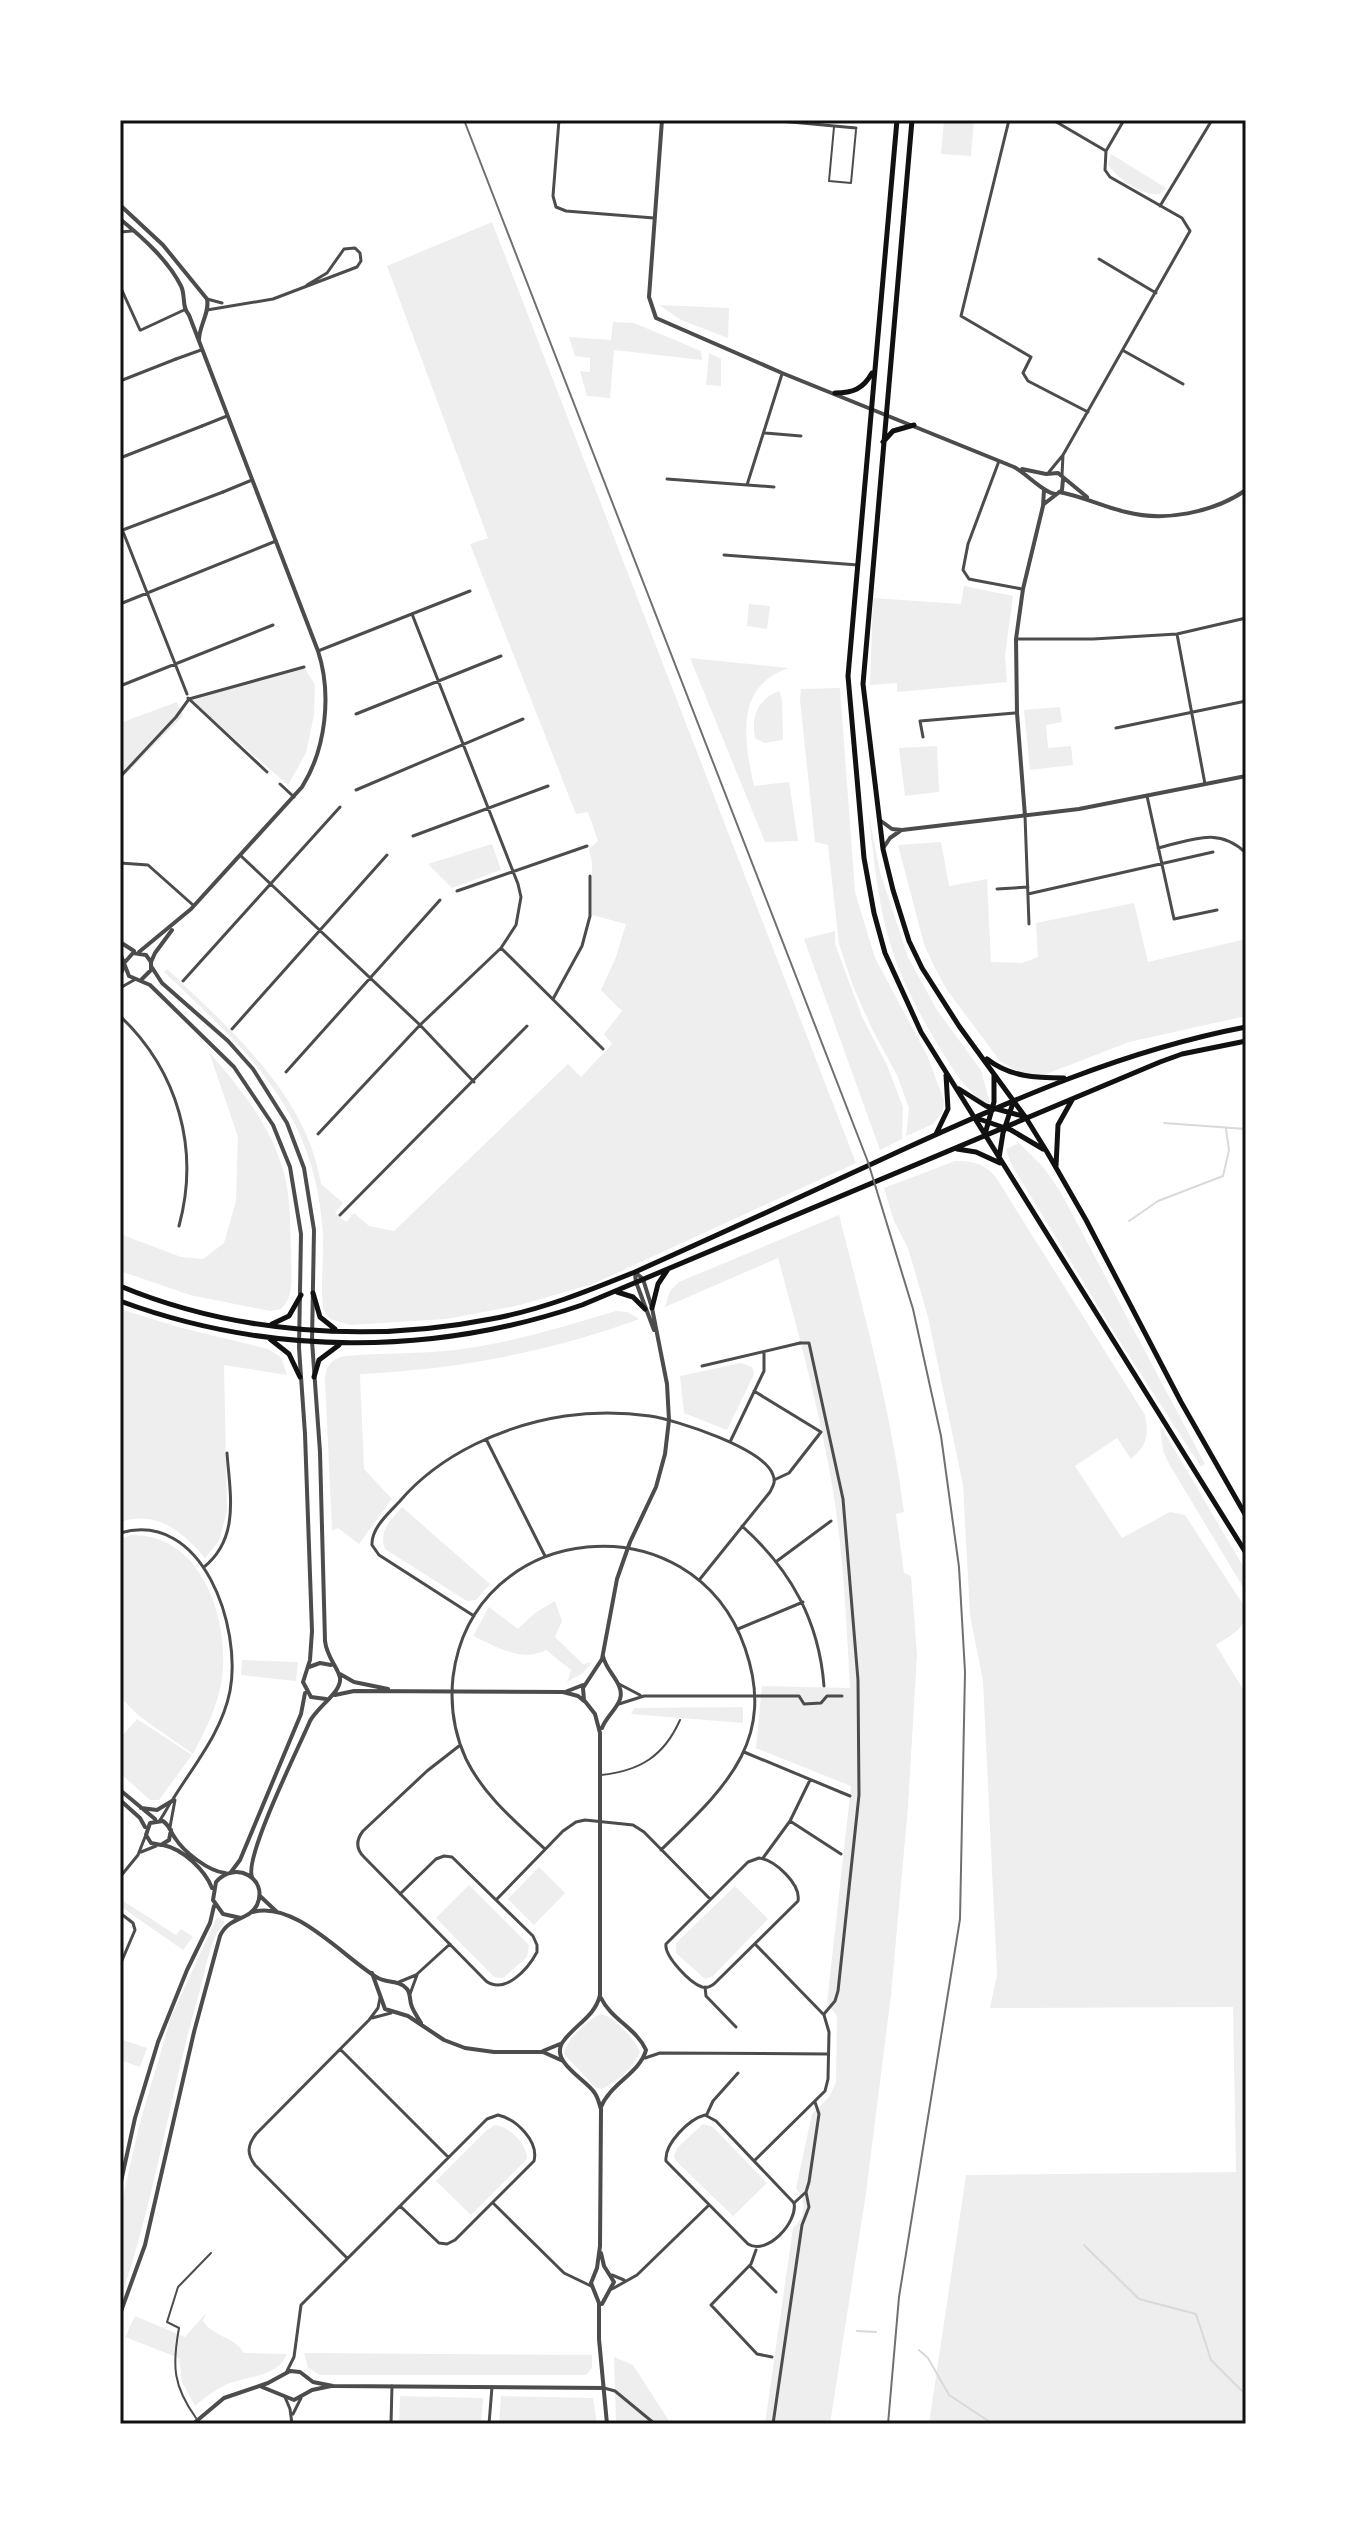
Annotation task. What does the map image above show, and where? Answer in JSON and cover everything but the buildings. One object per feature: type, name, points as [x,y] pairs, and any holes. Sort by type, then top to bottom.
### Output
[{"type":"main road","points":[[897,120],[848,676],[864,858],[885,953],[921,1032],[1246,1553]]},
{"type":"main road","points":[[912,120],[863,684],[883,849],[909,941],[934,988],[1014,1100],[1056,1167],[1181,1402],[1246,1516]]},
{"type":"main road","points":[[835,393],[862,388],[875,369]]},
{"type":"main road","points":[[883,443],[893,431],[914,425]]},
{"type":"main road","points":[[120,1286],[191,1310],[299,1328],[424,1330],[494,1319],[578,1295],[635,1272],[974,1117],[1069,1078],[1179,1041],[1246,1027]]},
{"type":"main road","points":[[120,1301],[199,1326],[299,1340],[344,1343],[422,1341],[494,1331],[540,1319],[612,1292],[1182,1054],[1246,1041]]},
{"type":"main road","points":[[980,1054],[1000,1068],[1020,1076],[1069,1078]]},
{"type":"main road","points":[[935,1135],[948,1109],[946,1073]]},
{"type":"main road","points":[[985,1135],[993,1109],[994,1073]]},
{"type":"main road","points":[[952,1082],[968,1096],[993,1109],[1026,1118]]},
{"type":"main road","points":[[1056,1167],[1057,1129],[1063,1111],[1073,1098]]},
{"type":"main road","points":[[999,1159],[1004,1127],[1014,1100]]},
{"type":"main road","points":[[974,1117],[1004,1127],[1047,1152]]},
{"type":"main road","points":[[952,1150],[972,1150],[1004,1166]]},
{"type":"main road","points":[[612,1292],[630,1295],[648,1308],[658,1284],[672,1267]]},
{"type":"main road","points":[[313,1293],[321,1319],[339,1331]]},
{"type":"main road","points":[[265,1324],[286,1318],[301,1295]]},
{"type":"main road","points":[[262,1337],[285,1349],[300,1377]]},
{"type":"main road","points":[[314,1377],[322,1357],[344,1343]]},
{"type":"street","points":[[559,120],[553,196],[556,207],[566,211],[654,218]]},
{"type":"street","points":[[662,120],[649,297],[656,318],[1014,467],[1062,477],[1092,501]]},
{"type":"street","points":[[769,120],[856,128]]},
{"type":"street","points":[[1009,120],[961,316],[1031,357],[1023,373],[1025,378],[1088,412]]},
{"type":"street","points":[[1053,120],[1106,151]]},
{"type":"street","points":[[1029,924],[1016,639],[1023,589],[1043,506],[1042,479],[1063,455],[1189,238],[1191,228],[1182,218],[1108,174],[1104,165],[1106,151],[1124,120]]},
{"type":"street","points":[[1160,206],[1212,120]]},
{"type":"street","points":[[120,205],[163,245],[201,294],[207,299],[229,305]]},
{"type":"street","points":[[120,219],[172,272],[181,286],[184,310]]},
{"type":"street","points":[[120,232],[136,232]]},
{"type":"street","points":[[189,315],[197,317],[229,305],[265,301],[357,267],[361,261],[360,253],[351,247],[344,249],[327,273],[307,285]]},
{"type":"street","points":[[1099,259],[1156,293]]},
{"type":"street","points":[[120,286],[140,330],[184,310]]},
{"type":"street","points":[[185,299],[192,293],[201,294]]},
{"type":"street","points":[[200,348],[199,330],[207,299]]},
{"type":"street","points":[[120,988],[147,976],[155,953],[179,922],[294,797],[314,765],[322,730],[325,687],[318,651],[189,315],[184,310]]},
{"type":"street","points":[[120,381],[200,348]]},
{"type":"street","points":[[1123,351],[1183,384]]},
{"type":"street","points":[[747,485],[782,373]]},
{"type":"street","points":[[120,458],[227,416]]},
{"type":"street","points":[[763,433],[801,436]]},
{"type":"street","points":[[1043,506],[1064,486],[1063,455]]},
{"type":"street","points":[[999,461],[968,544],[963,570],[969,579],[1023,589]]},
{"type":"street","points":[[1014,467],[1042,488],[1137,515],[1166,515],[1210,508],[1246,490]]},
{"type":"street","points":[[667,479],[774,487]]},
{"type":"street","points":[[121,531],[252,480]]},
{"type":"street","points":[[120,524],[188,696],[267,772]]},
{"type":"street","points":[[120,604],[276,541]]},
{"type":"street","points":[[724,555],[858,565]]},
{"type":"street","points":[[318,651],[470,591]]},
{"type":"street","points":[[318,1134],[420,1025],[501,948],[516,925],[520,910],[521,897],[513,871],[412,614]]},
{"type":"street","points":[[1016,639],[1177,634],[1246,618]]},
{"type":"street","points":[[120,686],[273,625]]},
{"type":"street","points":[[1177,634],[1205,785]]},
{"type":"street","points":[[356,714],[501,656]]},
{"type":"street","points":[[120,777],[176,717],[188,696],[304,667]]},
{"type":"street","points":[[1116,728],[1246,701]]},
{"type":"street","points":[[923,737],[920,721],[1017,713]]},
{"type":"street","points":[[356,790],[523,719]]},
{"type":"street","points":[[879,820],[892,829],[902,830],[1025,816],[1079,809],[1246,776]]},
{"type":"street","points":[[280,784],[294,797]]},
{"type":"street","points":[[413,836],[548,786]]},
{"type":"street","points":[[1147,796],[1174,919],[1217,910]]},
{"type":"street","points":[[183,981],[340,807]]},
{"type":"street","points":[[883,849],[894,834],[902,830]]},
{"type":"street","points":[[1158,848],[1216,836],[1227,838],[1246,853]]},
{"type":"street","points":[[457,891],[587,846]]},
{"type":"street","points":[[1028,894],[1213,852]]},
{"type":"street","points":[[232,1029],[387,855]]},
{"type":"street","points":[[241,856],[420,1025],[474,1082]]},
{"type":"street","points":[[120,863],[148,865],[194,906]]},
{"type":"street","points":[[553,999],[582,946],[590,916],[590,876]]},
{"type":"street","points":[[997,889],[1028,887]]},
{"type":"street","points":[[286,1072],[440,900]]},
{"type":"street","points":[[120,976],[130,955],[179,922]]},
{"type":"street","points":[[120,942],[146,955],[162,983],[228,1041],[253,1069],[298,1146],[309,1191],[314,1230],[312,1341],[320,1452],[325,1641],[339,1686],[310,1721],[263,1829],[250,1866],[252,1877],[266,1903],[279,1913],[322,1936],[372,1973],[405,1986],[423,2025]]},
{"type":"street","points":[[501,948],[603,1049]]},
{"type":"street","points":[[120,953],[127,974],[150,985],[234,1067],[273,1125],[290,1167],[298,1203],[302,1249],[300,1377],[312,1631],[308,1669],[303,1679],[302,1711],[238,1863],[218,1879],[212,1892]]},
{"type":"street","points":[[120,1016],[149,1048],[181,1112],[186,1168],[179,1226]]},
{"type":"street","points":[[340,1215],[527,1026]]},
{"type":"street","points":[[585,1703],[583,1691],[603,1654],[614,1591],[628,1547],[656,1487],[665,1454],[669,1421],[667,1384],[643,1279],[635,1272]]},
{"type":"street","points":[[635,1272],[636,1282],[648,1308]]},
{"type":"street","points":[[702,1366],[809,1343],[843,1499],[858,1688],[859,1795],[838,1991],[835,2001],[824,2014]]},
{"type":"street","points":[[730,1442],[765,1369],[764,1352]]},
{"type":"street","points":[[699,1580],[770,1492],[774,1480],[789,1473],[821,1432],[754,1391]]},
{"type":"street","points":[[474,1616],[379,1555],[372,1548],[371,1540],[375,1530],[406,1493],[442,1464],[486,1439],[523,1425],[566,1416],[609,1413],[669,1421],[692,1426],[730,1442],[765,1464],[774,1480]]},
{"type":"street","points":[[486,1439],[545,1556]]},
{"type":"street","points":[[204,1567],[221,1550],[228,1531],[231,1508],[227,1453]]},
{"type":"street","points":[[777,1561],[831,1521]]},
{"type":"street","points":[[742,1526],[777,1561],[803,1602],[819,1648],[824,1686]]},
{"type":"street","points":[[120,1533],[143,1529],[168,1535],[186,1548],[204,1567],[228,1624],[232,1651],[232,1677],[219,1725],[172,1801],[158,1820],[150,1823],[138,1855],[120,1877]]},
{"type":"street","points":[[545,1849],[488,1793],[473,1772],[460,1745],[454,1721],[452,1691],[455,1664],[474,1616],[508,1578],[545,1556],[576,1547],[602,1545],[628,1547],[672,1562],[699,1580],[720,1600],[738,1629],[747,1654],[753,1697],[752,1723],[744,1752],[726,1784],[661,1850]]},
{"type":"street","points":[[738,1629],[803,1602]]},
{"type":"street","points":[[603,1654],[605,1666],[619,1684],[628,1691],[644,1696]]},
{"type":"street","points":[[308,1669],[320,1663],[354,1682],[402,1691]]},
{"type":"street","points":[[563,1692],[602,1674],[613,1677]]},
{"type":"street","points":[[600,1733],[621,1695],[619,1684]]},
{"type":"street","points":[[305,1690],[317,1699],[349,1692],[563,1692],[578,1696],[596,1716],[600,1733],[600,1995],[593,2011],[564,2041],[540,2052]]},
{"type":"street","points":[[591,1709],[603,1712],[628,1699],[644,1696],[799,1696],[804,1704],[813,1704],[821,1703],[827,1696],[842,1696]]},
{"type":"street","points":[[400,1894],[434,1861],[444,1856],[460,1863],[533,1936],[537,1945],[534,1958],[511,1981],[502,1986],[492,1985],[450,1944],[400,1894],[361,1855],[358,1847],[358,1838],[427,1771],[460,1745]]},
{"type":"street","points":[[744,1752],[850,1796]]},
{"type":"street","points":[[763,1858],[795,1885],[799,1897],[793,1907],[713,1985],[705,1987],[694,1982],[669,1958],[665,1948],[671,1937],[748,1862],[763,1858],[790,1821],[810,1780]]},
{"type":"street","points":[[120,1790],[170,1829],[178,1843],[207,1867],[219,1873],[242,1872],[252,1877]]},
{"type":"street","points":[[138,1855],[169,1840],[172,1809],[178,1792]]},
{"type":"street","points":[[120,1800],[140,1818],[148,1841],[174,1848],[200,1870],[209,1881],[214,1903],[210,1923],[177,1993],[154,2055],[135,2118],[120,2186]]},
{"type":"street","points":[[135,1804],[154,1810],[172,1801]]},
{"type":"street","points":[[496,1900],[576,1822],[600,1821],[637,1827],[710,1899]]},
{"type":"street","points":[[790,1821],[841,1854]]},
{"type":"street","points":[[251,1913],[259,1893]]},
{"type":"street","points":[[214,1903],[226,1916],[241,1918]]},
{"type":"street","points":[[120,2314],[145,2245],[216,1948],[226,1926],[263,1910],[279,1913]]},
{"type":"street","points":[[120,1913],[132,1922],[135,1929],[120,1965]]},
{"type":"street","points":[[347,2258],[255,2165],[248,2151],[256,2134],[369,2020],[378,2008],[385,1986],[411,1978],[450,1944]]},
{"type":"street","points":[[755,1944],[824,2014],[829,2054],[827,2084],[823,2094],[755,2160]]},
{"type":"street","points":[[369,2020],[380,2014],[404,2009],[419,1972]]},
{"type":"street","points":[[372,1973],[383,2007],[423,2025],[451,2043],[472,2050],[551,2054],[593,2090],[601,2109],[600,2246],[602,2261],[614,2282],[600,2311]]},
{"type":"street","points":[[705,1987],[706,1996],[736,2027]]},
{"type":"street","points":[[600,1995],[611,2012],[642,2042],[660,2053]]},
{"type":"street","points":[[593,2011],[611,2012]]},
{"type":"street","points":[[564,2041],[560,2051],[564,2062]]},
{"type":"street","points":[[601,2109],[613,2089],[646,2052],[642,2042]]},
{"type":"street","points":[[340,2049],[449,2157]]},
{"type":"street","points":[[641,2060],[660,2053],[829,2054]]},
{"type":"street","points":[[707,2115],[711,2103],[738,2073]]},
{"type":"street","points":[[593,2090],[601,2093],[613,2089]]},
{"type":"street","points":[[773,2424],[802,2225],[809,2207],[806,2192],[819,2114],[815,2102]]},
{"type":"street","points":[[292,2417],[308,2384],[297,2366],[295,2355],[300,2306],[347,2258],[487,2119],[495,2115],[510,2120],[530,2140],[536,2152],[532,2163],[493,2203],[455,2240],[445,2245],[435,2241],[400,2206]]},
{"type":"street","points":[[707,2115],[716,2121],[794,2203],[795,2213],[788,2224],[765,2246],[756,2249],[669,2165],[665,2157],[668,2147],[699,2116],[707,2115]]},
{"type":"street","points":[[794,2203],[806,2192]]},
{"type":"street","points":[[493,2203],[560,2270],[603,2294],[628,2280],[709,2205]]},
{"type":"street","points":[[600,2246],[591,2283],[600,2311],[599,2339],[607,2424]]},
{"type":"street","points":[[756,2249],[750,2265],[711,2305],[757,2354],[772,2357]]},
{"type":"street","points":[[750,2265],[776,2292]]},
{"type":"street","points":[[578,2279],[602,2271],[628,2280]]},
{"type":"street","points":[[292,2424],[279,2386],[295,2355]]},
{"type":"street","points":[[195,2422],[224,2398],[293,2371],[316,2383],[333,2386]]},
{"type":"street","points":[[257,2387],[272,2389],[292,2400],[315,2389],[333,2386],[604,2388],[615,2391],[655,2424]]},
{"type":"street","points":[[391,2424],[392,2386]]},
{"type":"street","points":[[489,2424],[492,2387]]},
{"type":"lane","points":[[834,126],[829,181],[851,183],[856,128]]},
{"type":"lane","points":[[600,1775],[630,1770],[647,1762],[669,1741],[680,1720]]},
{"type":"lane","points":[[195,2422],[181,2394],[173,2364],[179,2328],[167,2322],[178,2287],[211,2253]]},
{"type":"shaded area","points":[[944,120],[974,120],[971,156],[941,154]]},
{"type":"shaded area","points":[[1111,154],[1166,188],[1160,194],[1154,194],[1131,185],[1108,164]]},
{"type":"shaded area","points":[[492,222],[856,1163],[593,1284],[516,1306],[446,1319],[350,1325],[330,1319],[323,1309],[323,1234],[316,1182],[289,1113],[247,1054],[164,972],[167,969],[239,1039],[282,1092],[300,1121],[313,1152],[321,1184],[343,1203],[335,1213],[346,1222],[354,1213],[369,1226],[394,1231],[568,1064],[581,1077],[612,1044],[604,1034],[622,1011],[601,990],[626,924],[592,915],[589,849],[598,841],[588,812],[576,814],[470,544],[488,538],[387,266]]},
{"type":"shaded area","points":[[659,305],[729,308],[728,338],[681,320]]},
{"type":"shaded area","points":[[613,322],[634,323],[701,351],[702,360],[614,350],[610,398],[587,396],[580,371],[590,372],[590,358],[575,356],[569,337],[611,340]]},
{"type":"shaded area","points":[[709,353],[721,359],[721,386],[706,385]]},
{"type":"shaded area","points":[[964,586],[1013,596],[1005,656],[1007,682],[897,692],[897,683],[870,685],[873,598],[961,604]]},
{"type":"shaded area","points":[[749,604],[770,606],[767,629],[747,626]]},
{"type":"shaded area","points":[[690,658],[789,668],[771,676],[759,688],[751,701],[746,733],[754,786],[789,782],[798,841],[765,842]]},
{"type":"shaded area","points":[[304,667],[315,685],[314,715],[306,753],[288,785],[189,699]]},
{"type":"shaded area","points":[[840,688],[855,892],[875,958],[927,1055],[944,1100],[943,1112],[933,1124],[906,1136],[909,1108],[897,1075],[853,986],[839,944],[828,845],[815,842],[801,689]]},
{"type":"shaded area","points":[[779,691],[783,740],[764,743],[755,738],[755,716],[761,704]]},
{"type":"shaded area","points":[[177,702],[183,716],[120,780],[120,723]]},
{"type":"shaded area","points":[[1060,707],[1062,722],[1046,725],[1048,748],[1071,746],[1073,765],[1030,770],[1024,710]]},
{"type":"shaded area","points":[[937,746],[939,792],[905,796],[899,748]]},
{"type":"shaded area","points":[[868,811],[880,872],[908,957],[937,1010],[981,1070],[990,1103],[985,1105],[977,1098],[952,1067],[910,995],[882,913]]},
{"type":"shaded area","points":[[941,842],[949,886],[987,879],[991,962],[1022,963],[1038,957],[1036,923],[1134,903],[1148,962],[1246,939],[1246,1016],[1129,1042],[1041,1076],[1023,1074],[1000,1061],[947,990],[933,964],[924,944],[898,845]]},
{"type":"shaded area","points":[[492,844],[501,870],[452,888],[428,864]]},
{"type":"shaded area","points":[[835,931],[835,944],[863,1019],[887,1065],[903,1107],[902,1139],[880,1150],[804,939]]},
{"type":"shaded area","points":[[209,1052],[244,1095],[280,1159],[289,1206],[292,1277],[288,1298],[281,1309],[270,1311],[190,1295],[120,1271],[120,1234],[181,1257],[203,1259],[224,1243],[236,1201],[238,1137]]},
{"type":"shaded area","points":[[1019,1143],[1044,1168],[1060,1191],[1205,1464],[1201,1467],[1011,1164],[1006,1149]]},
{"type":"shaded area","points":[[955,1161],[977,1164],[995,1176],[1145,1415],[1146,1440],[1131,1459],[1117,1438],[1075,1466],[1122,1538],[1170,1512],[1185,1515],[1246,1609],[1241,1627],[1216,1645],[1246,1694],[1246,2424],[929,2424],[966,2175],[1236,2172],[1233,2007],[990,2008],[997,1975],[983,1681],[970,1615],[963,1485],[928,1317],[908,1248],[894,1221],[884,1188]]},
{"type":"shaded area","points":[[839,1215],[884,1399],[904,1512],[896,1514],[904,1573],[911,1576],[917,1654],[908,1807],[891,1995],[866,2193],[830,2424],[765,2424],[793,2228],[804,2209],[796,2188],[812,2114],[829,2097],[836,2082],[837,2016],[827,2003],[851,1786],[756,1748],[762,1686],[850,1688],[843,1577],[838,1522],[824,1441],[778,1258],[665,1307],[670,1291],[679,1282]]},
{"type":"shaded area","points":[[120,1309],[268,1349],[281,1357],[287,1375],[224,1365],[227,1511],[219,1541],[205,1558],[168,1525],[146,1519],[120,1522]]},
{"type":"shaded area","points":[[616,1311],[627,1312],[639,1319],[570,1341],[501,1357],[432,1368],[360,1374],[364,1469],[392,1499],[359,1544],[338,1528],[332,1531],[325,1379],[333,1361],[345,1356],[476,1347]]},
{"type":"shaded area","points":[[741,1363],[752,1367],[754,1374],[727,1430],[684,1413],[680,1376]]},
{"type":"shaded area","points":[[1160,1425],[1246,1571],[1246,1592],[1168,1462],[1163,1451]]},
{"type":"shaded area","points":[[402,1507],[490,1584],[476,1600],[467,1601],[385,1549],[384,1531]]},
{"type":"shaded area","points":[[131,1535],[155,1538],[176,1548],[193,1564],[215,1606],[221,1630],[222,1678],[214,1708],[193,1754],[139,1716],[120,1697],[120,1539]]},
{"type":"shaded area","points":[[555,1601],[562,1621],[555,1637],[583,1664],[592,1662],[583,1673],[567,1682],[571,1670],[546,1650],[537,1654],[518,1654],[473,1636],[489,1607],[518,1629],[535,1613]]},
{"type":"shaded area","points":[[242,1660],[298,1662],[296,1681],[241,1675]]},
{"type":"shaded area","points":[[743,1707],[743,1723],[631,1714],[634,1708]]},
{"type":"shaded area","points":[[137,1719],[192,1755],[159,1800],[150,1800],[120,1773],[120,1738]]},
{"type":"shaded area","points":[[539,1867],[565,1893],[534,1925],[508,1899]]},
{"type":"shaded area","points":[[469,1885],[529,1945],[527,1957],[503,1978],[494,1977],[436,1918]]},
{"type":"shaded area","points":[[735,1886],[768,1919],[713,1976],[705,1979],[676,1953],[676,1943]]},
{"type":"shaded area","points":[[120,1899],[176,1935],[181,1929],[193,1937],[183,1950],[120,1906]]},
{"type":"shaded area","points":[[217,1917],[225,1922],[209,1954],[143,2224],[120,2300],[120,2210],[139,2126],[171,2017]]},
{"type":"shaded area","points":[[601,2014],[624,2029],[640,2052],[624,2074],[601,2089],[595,2087],[564,2054],[578,2031]]},
{"type":"shaded area","points":[[120,2039],[147,2048],[140,2067],[120,2060]]},
{"type":"shaded area","points":[[703,2124],[713,2127],[767,2183],[733,2216],[674,2156],[677,2148]]},
{"type":"shaded area","points":[[495,2125],[517,2137],[527,2159],[471,2215],[436,2181]]},
{"type":"shaded area","points":[[206,2313],[203,2321],[207,2326],[235,2343],[244,2353],[287,2354],[269,2372],[227,2384],[195,2406],[182,2382],[179,2358],[125,2337],[135,2316],[185,2337]]},
{"type":"shaded area","points":[[304,2353],[592,2355],[592,2368],[586,2375],[320,2375],[308,2368]]},
{"type":"shaded area","points":[[614,2357],[633,2365],[671,2424],[616,2424]]},
{"type":"shaded area","points":[[400,2396],[483,2398],[481,2424],[399,2424]]},
{"type":"shaded area","points":[[501,2396],[593,2398],[597,2424],[499,2424]]},
{"type":"waterway","points":[[1164,1123],[1246,1129]]},
{"type":"waterway","points":[[1129,1221],[1158,1201],[1223,1176],[1229,1150],[1226,1129]]},
{"type":"waterway","points":[[1084,2245],[1139,2299],[1196,2314],[1211,2360],[1246,2395]]},
{"type":"waterway","points":[[857,2331],[876,2332]]},
{"type":"waterway","points":[[919,2350],[928,2358],[949,2395],[993,2424]]},
{"type":"railway","points":[[464,120],[868,1162],[913,1309],[941,1436],[959,1567],[965,1672],[960,1919],[899,2297],[888,2424]]}]
